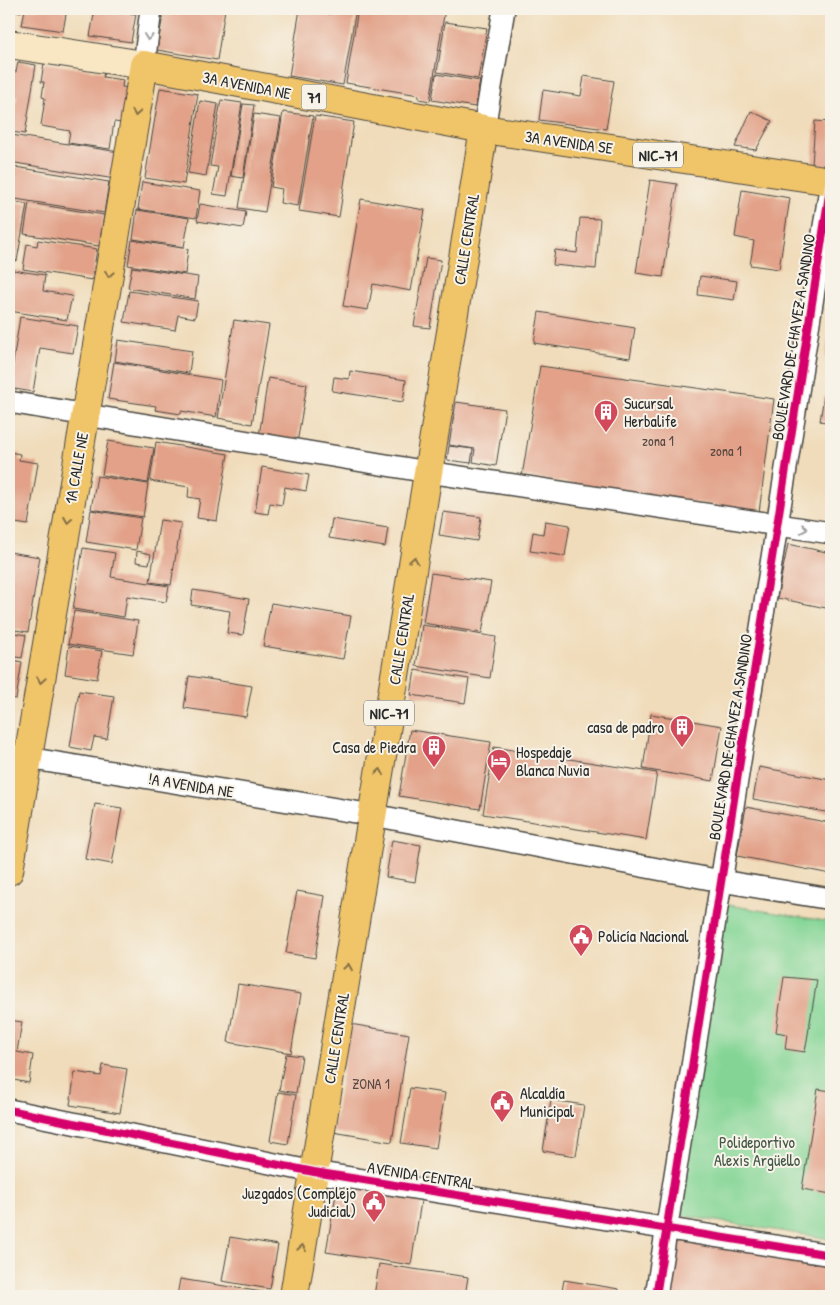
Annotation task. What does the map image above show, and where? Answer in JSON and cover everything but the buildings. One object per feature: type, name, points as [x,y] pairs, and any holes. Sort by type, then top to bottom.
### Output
[{"type":"highway","name":"3A AVENIDA NE","points":[[144,65],[484,129]]},
{"type":"highway","name":"1A CALLE NE","points":[[9,871],[18,756],[85,415],[144,65]]},
{"type":"highway","name":"3A AVENIDA SE","points":[[484,129],[831,181]]},
{"type":"highway","name":"CALLE CENTRAL","points":[[294,1296],[484,129]]},
{"type":"street","points":[[144,65],[151,9]]},
{"type":"street","points":[[484,129],[504,9]]},
{"type":"street","name":"3A AVENIDA NE","points":[[9,44],[144,65]]},
{"type":"street","name":"BOULEVARD DE CHAVEZ A SANDINO","points":[[656,1296],[831,181]]},
{"type":"street","points":[[9,402],[428,472],[777,524],[831,534]]},
{"type":"street","name":"!A AVENIDA NE","points":[[18,756],[373,815],[721,881],[831,899]]},
{"type":"street","name":"AVENIDA CENTRAL","points":[[9,1110],[314,1172],[831,1256]]},
{"type":"green space","name":"Polideportivo Alexis Argüello","points":[[722,904],[831,922],[831,1239],[672,1214]]},
{"type":"cycle path","points":[[656,1296],[831,182]]},
{"type":"cycle path","points":[[9,1110],[314,1172],[831,1255]]},
{"type":"place","name":"Sucursal Herbalife","points":[[606,433]]},
{"type":"place","name":"casa de padro","points":[[682,748]]},
{"type":"place","name":"Casa de Piedra","points":[[434,768]]},
{"type":"place","name":"Hospedaje Blanca Nuvia","points":[[499,782]]},
{"type":"place","name":"Policía Nacional","points":[[581,957]]},
{"type":"place","name":"Alcaldía Municipal","points":[[502,1123]]},
{"type":"place","name":"Juzgados (Complejo Judicial)","points":[[374,1223]]}]
